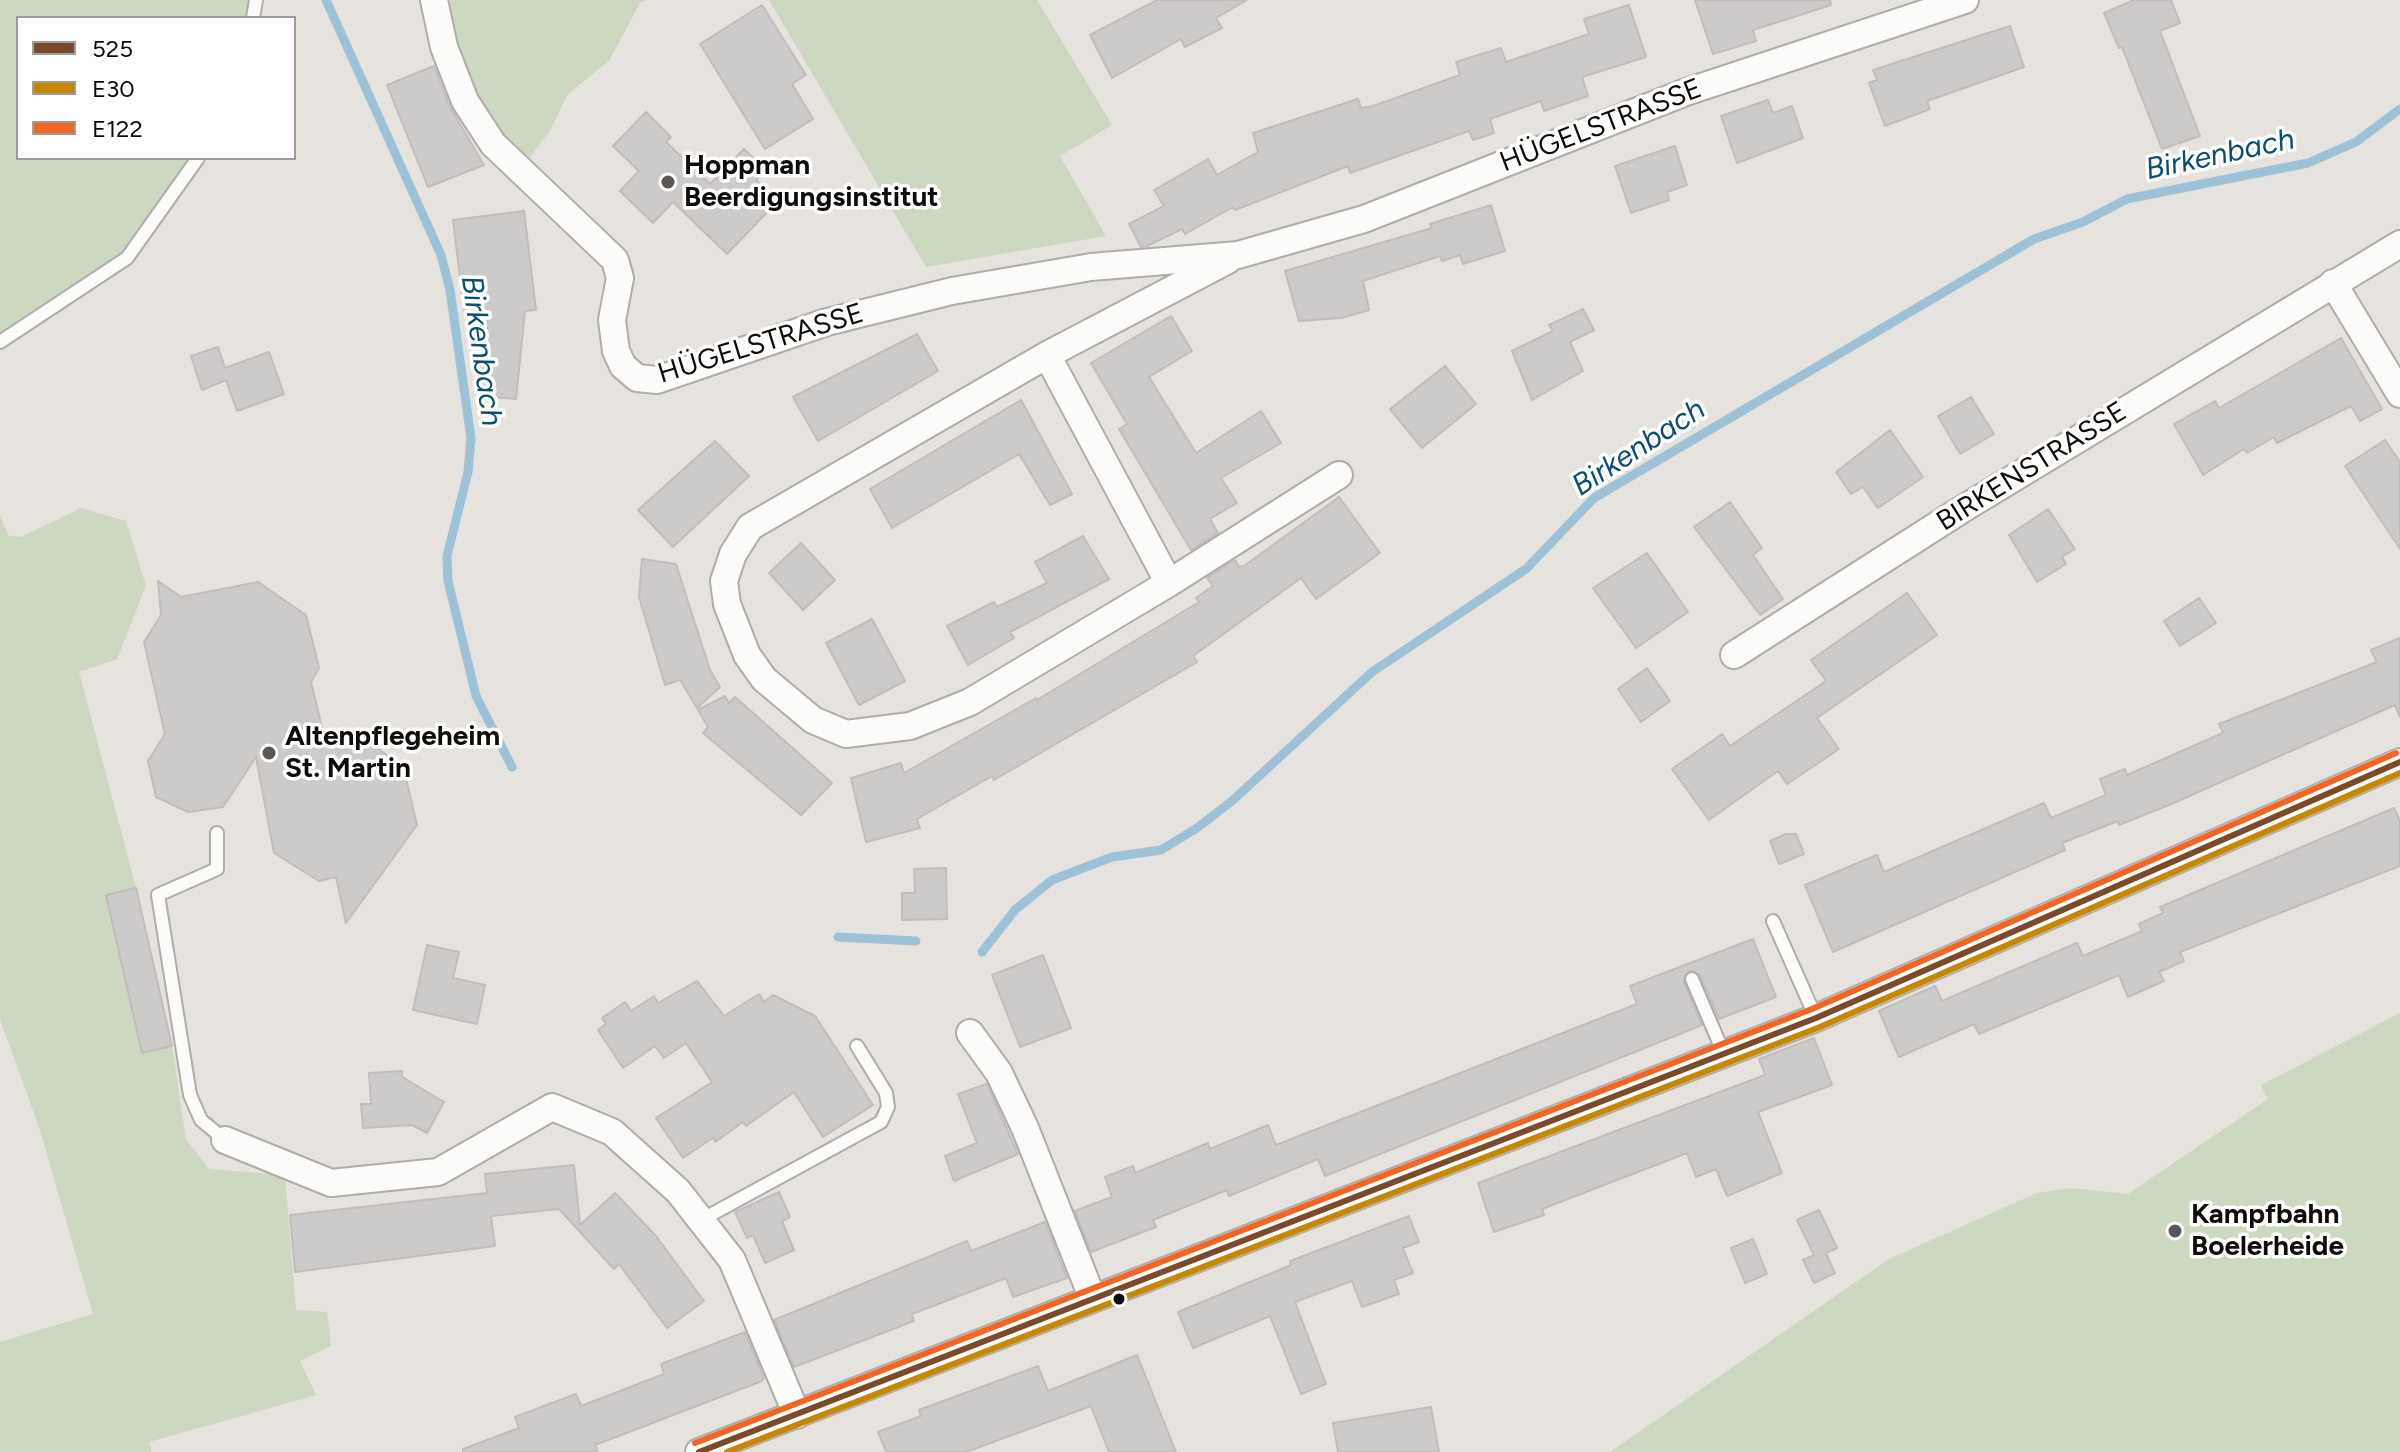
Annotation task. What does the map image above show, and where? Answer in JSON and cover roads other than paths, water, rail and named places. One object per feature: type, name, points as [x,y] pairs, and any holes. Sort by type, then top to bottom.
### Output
[{"type":"street","name":"HÜGELSTRASSE","points":[[434,0],[444,47],[465,101],[493,144],[615,260],[620,278],[612,320],[616,351],[623,366],[637,378],[657,380],[681,375],[827,322],[952,291],[1091,267],[1238,255],[1364,219],[1686,92],[1965,0]]},
{"type":"street","name":"BIRKENSTRASSE","points":[[1734,655],[1975,502],[2400,244]]},
{"type":"street","name":"HÜGELSTRASSE","points":[[1238,255],[1047,355],[750,527],[733,554],[724,581],[727,604],[747,655],[764,679],[813,720],[846,734],[910,726],[970,702],[1169,583],[1339,475]]},
{"type":"street","points":[[2333,283],[2400,394]]},
{"type":"street","points":[[1047,355],[1169,583]]},
{"type":"street","points":[[699,1452],[1816,1018],[2400,762]]},
{"type":"street","points":[[970,1033],[999,1073],[1025,1128],[1092,1297]]},
{"type":"street","points":[[225,1140],[331,1183],[438,1172],[552,1107],[612,1132],[678,1191],[732,1260],[797,1415]]},
{"type":"lane","points":[[0,342],[127,258],[197,160]]},
{"type":"lane","points":[[217,833],[217,869],[158,895],[190,1095],[201,1120],[225,1140]]},
{"type":"lane","points":[[1773,921],[1816,1018]]},
{"type":"lane","points":[[1692,979],[1724,1054]]},
{"type":"lane","points":[[701,1220],[881,1122],[888,1107],[886,1093],[857,1046]]},
{"type":"waterway","name":"Birkenbach","points":[[326,0],[441,255],[450,290],[471,438],[468,472],[447,556],[448,581],[476,696],[512,767]]},
{"type":"waterway","name":"Birkenbach","points":[[982,952],[1015,910],[1052,880],[1112,857],[1161,850],[1197,828],[1232,801],[1372,672],[1526,569],[1594,498],[2034,239],[2083,222],[2127,199],[2308,163],[2356,142],[2400,109]]},
{"type":"waterway","name":"Birkenbach","points":[[838,937],[916,941]]},
{"type":"place","name":"Hoppman Beerdigungsinstitut","points":[[668,182]]},
{"type":"place","name":"Altenpflegeheim St. Martin","points":[[269,753]]},
{"type":"place","name":"Kampfbahn Boelerheide","points":[[2175,1231]]}]
